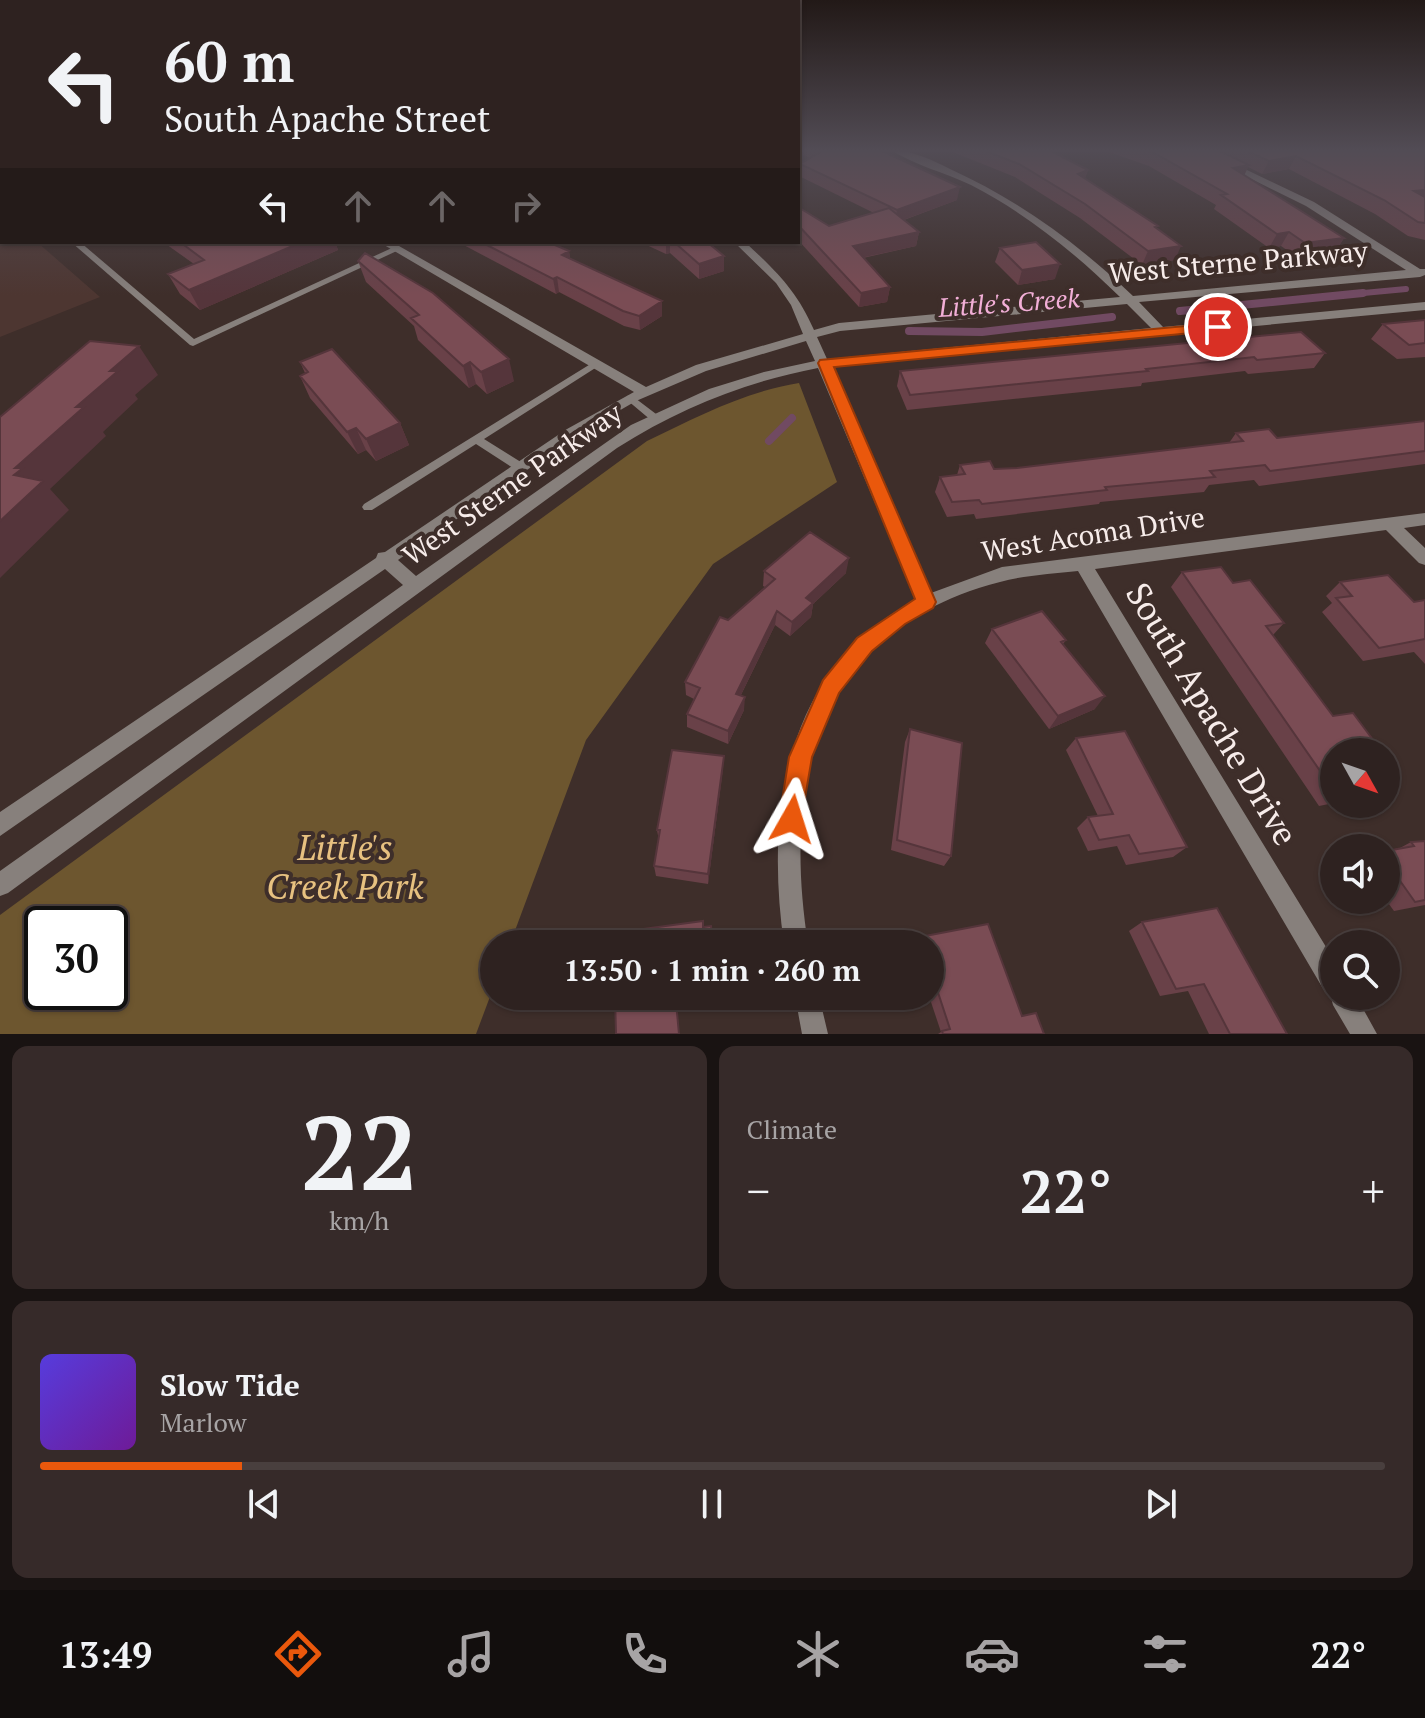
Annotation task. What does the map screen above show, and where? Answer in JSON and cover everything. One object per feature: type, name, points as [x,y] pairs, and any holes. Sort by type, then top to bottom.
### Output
[{"type":"street","points":[[1002,198],[1033,216],[1093,262],[1162,333]]},
{"type":"street","points":[[1298,198],[1423,274]]},
{"type":"street","points":[[388,244],[597,363],[638,395]]},
{"type":"street","points":[[741,244],[780,281],[797,305],[825,363],[926,602]]},
{"type":"street","name":"West Sterne Parkway","points":[[0,825],[520,467],[638,395],[701,368],[839,327],[1423,274]]},
{"type":"street","name":"West Sterne Parkway","points":[[0,885],[612,444],[722,388],[779,371],[825,363],[1425,306]]},
{"type":"street","name":"West Acoma Drive","points":[[794,930],[788,873],[793,791],[800,757],[831,687],[864,644],[898,618],[959,587],[1002,574],[1425,519]]},
{"type":"street","points":[[1391,525],[1425,558]]},
{"type":"street","points":[[384,558],[416,586]]},
{"type":"street","name":"South Apache Drive","points":[[1082,562],[1320,960]]},
{"type":"street","points":[[810,1010],[815,1034]]},
{"type":"street","points":[[1350,1010],[1364,1034]]},
{"type":"lane","points":[[77,244],[193,343],[397,249]]},
{"type":"lane","points":[[368,507],[597,363]]},
{"type":"lane","points":[[638,395],[656,419]]},
{"type":"lane","points":[[476,439],[520,467]]},
{"type":"shaded area","points":[[0,244],[39,244],[100,297],[0,337]]},
{"type":"green space","name":"Little's Creek Park","points":[[799,383],[837,482],[713,564],[586,740],[515,930],[480,930],[480,1010],[485,1010],[476,1034],[0,1034],[0,915],[647,441],[721,406],[759,392]]},
{"type":"building","points":[[872,198],[929,198],[897,210]]},
{"type":"building","points":[[1076,198],[1115,198],[1158,226],[1155,227],[1181,246],[1148,251]]},
{"type":"building","points":[[1226,198],[1281,198],[1344,238],[1305,243],[1289,232],[1277,234]]},
{"type":"building","points":[[1381,198],[1425,198],[1425,223],[1418,222]]},
{"type":"building","points":[[800,208],[829,226],[889,208],[919,232],[853,246],[890,287],[861,293],[800,227]]},
{"type":"building","points":[[1036,242],[1060,264],[1022,270],[1000,248]]},
{"type":"building","points":[[183,244],[297,244],[189,290],[168,274],[204,260]]},
{"type":"building","points":[[485,244],[553,244],[569,251],[562,255],[662,301],[639,316],[557,277],[553,279]]},
{"type":"building","points":[[676,244],[709,244],[724,256],[699,264]]},
{"type":"building","points":[[365,253],[433,293],[509,359],[481,372],[470,362],[463,366],[411,318],[419,315],[358,261]]},
{"type":"building","points":[[1425,320],[1425,343],[1409,345],[1383,324]]},
{"type":"building","points":[[1301,332],[1325,353],[1257,360],[1254,357],[910,395],[900,371]]},
{"type":"building","points":[[90,341],[139,346],[110,371],[118,371],[76,407],[84,407],[15,468],[23,468],[14,475],[43,481],[0,521],[0,417]]},
{"type":"building","points":[[332,349],[400,423],[366,439],[356,428],[347,432],[300,376],[308,372],[300,362]]},
{"type":"building","points":[[1425,421],[1425,451],[1270,471],[1265,465],[1210,471],[1215,477],[1105,487],[1107,490],[982,504],[979,500],[952,502],[940,477],[965,474],[960,465],[990,461],[994,469],[1017,468],[1243,441],[1236,433],[1269,429],[1277,438]]},
{"type":"building","points":[[810,532],[849,558],[806,598],[813,603],[792,622],[777,611],[736,694],[745,697],[728,731],[687,714],[700,688],[685,682],[720,617],[728,620],[775,579],[764,571]]},
{"type":"building","points":[[1221,567],[1233,583],[1250,580],[1284,623],[1266,626],[1333,716],[1353,713],[1372,738],[1320,738],[1320,771],[1182,572]]},
{"type":"building","points":[[1388,575],[1414,602],[1425,600],[1425,639],[1379,648],[1336,598],[1352,596],[1340,582]]},
{"type":"building","points":[[1042,611],[1066,640],[1061,642],[1105,696],[1058,716],[992,629]]},
{"type":"building","points":[[910,729],[962,743],[951,856],[897,840]]},
{"type":"building","points":[[1125,731],[1187,847],[1139,854],[1129,835],[1099,840],[1088,817],[1113,814],[1076,738]]},
{"type":"building","points":[[672,750],[724,756],[708,874],[654,866],[660,830],[657,830]]},
{"type":"building","points":[[1425,841],[1425,900],[1415,902],[1400,881],[1400,848],[1414,846],[1411,842]]},
{"type":"building","points":[[1217,908],[1287,1034],[1230,1034],[1204,984],[1176,989],[1142,922]]},
{"type":"building","points":[[703,921],[703,927],[711,926],[711,930],[636,930]]},
{"type":"building","points":[[988,924],[1022,1016],[1036,1013],[1044,1034],[943,1034],[942,1031],[950,1029],[944,1010],[944,932]]},
{"type":"building","points":[[615,1010],[677,1010],[679,1034],[616,1034]]},
{"type":"waterway","name":"Little's Creek","points":[[1356,294],[1406,289]]},
{"type":"waterway","name":"Little's Creek","points":[[1356,294],[1363,293]]},
{"type":"waterway","name":"Little's Creek","points":[[1180,311],[1356,294]]},
{"type":"waterway","name":"Little's Creek","points":[[1342,295],[1356,294]]},
{"type":"waterway","name":"Little's Creek","points":[[909,331],[982,332],[1112,317]]},
{"type":"waterway","name":"Little's Creek","points":[[769,441],[792,418]]},
{"type":"route","points":[[792,819],[793,791],[800,757],[831,687],[864,644],[898,618],[926,602],[825,363],[886,360],[1218,327]]}]
